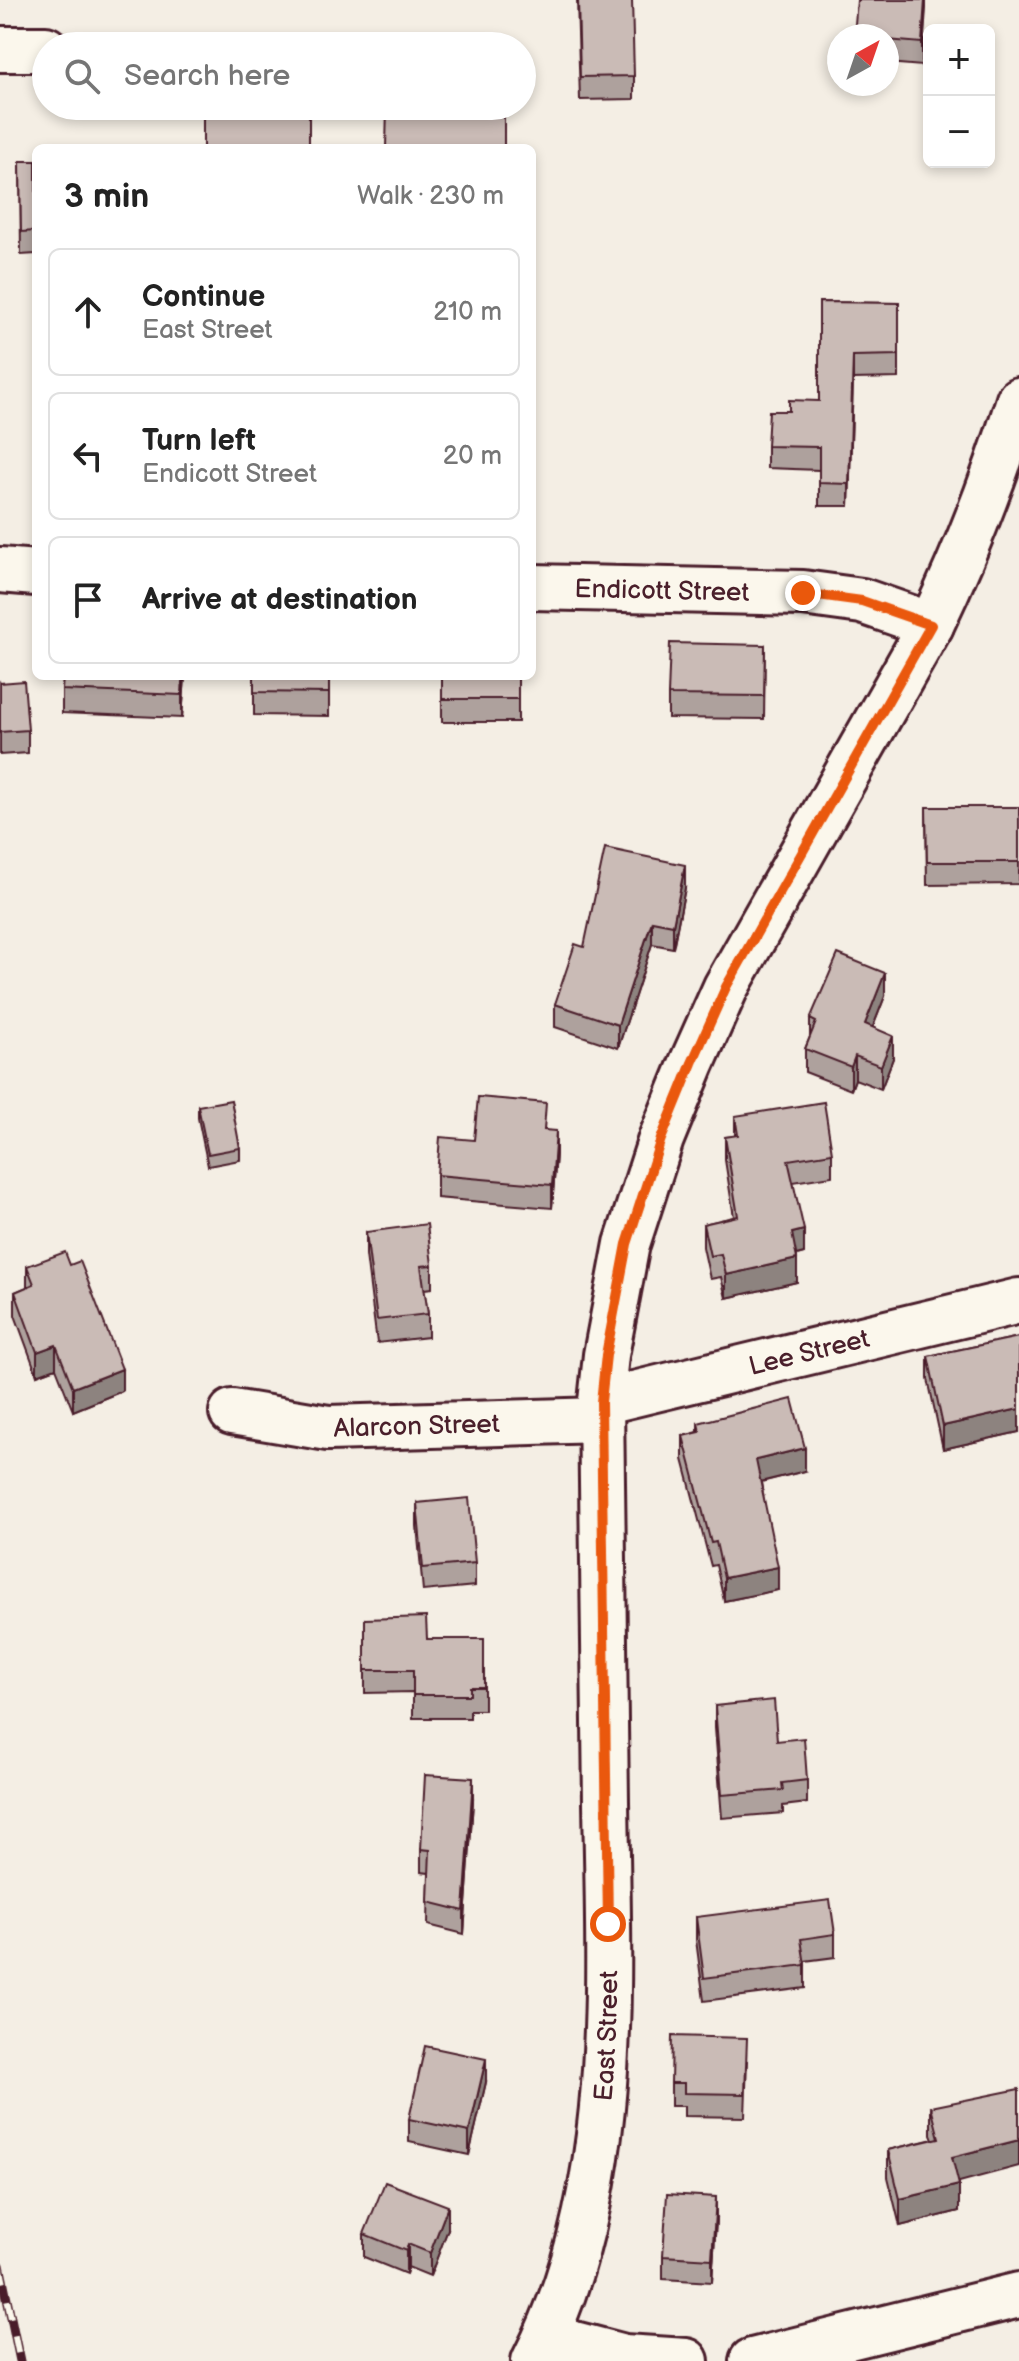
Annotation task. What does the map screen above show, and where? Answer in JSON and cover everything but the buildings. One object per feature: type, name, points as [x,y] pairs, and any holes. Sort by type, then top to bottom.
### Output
[{"type":"street","points":[[0,49],[32,49]]},
{"type":"street","name":"East Street","points":[[540,2349],[570,2276],[583,2228],[607,2053],[601,1411],[606,1355],[627,1244],[661,1139],[726,987],[931,625],[961,564],[1019,400]]},
{"type":"street","points":[[0,570],[32,573]]},
{"type":"street","name":"Endicott Street","points":[[536,587],[803,593],[862,601],[931,625]]},
{"type":"street","name":"Lee Street","points":[[601,1411],[1019,1301]]},
{"type":"street","name":"Alarcon Street","points":[[232,1412],[328,1428],[601,1411]]},
{"type":"street","points":[[752,2361],[1019,2295]]},
{"type":"street","points":[[540,2349],[686,2361]]},
{"type":"railway","points":[[0,2265],[20,2361]]},
{"type":"route","points":[[608,1924],[601,1402],[606,1355],[627,1244],[661,1139],[726,987],[931,625],[862,601],[803,593]]}]
